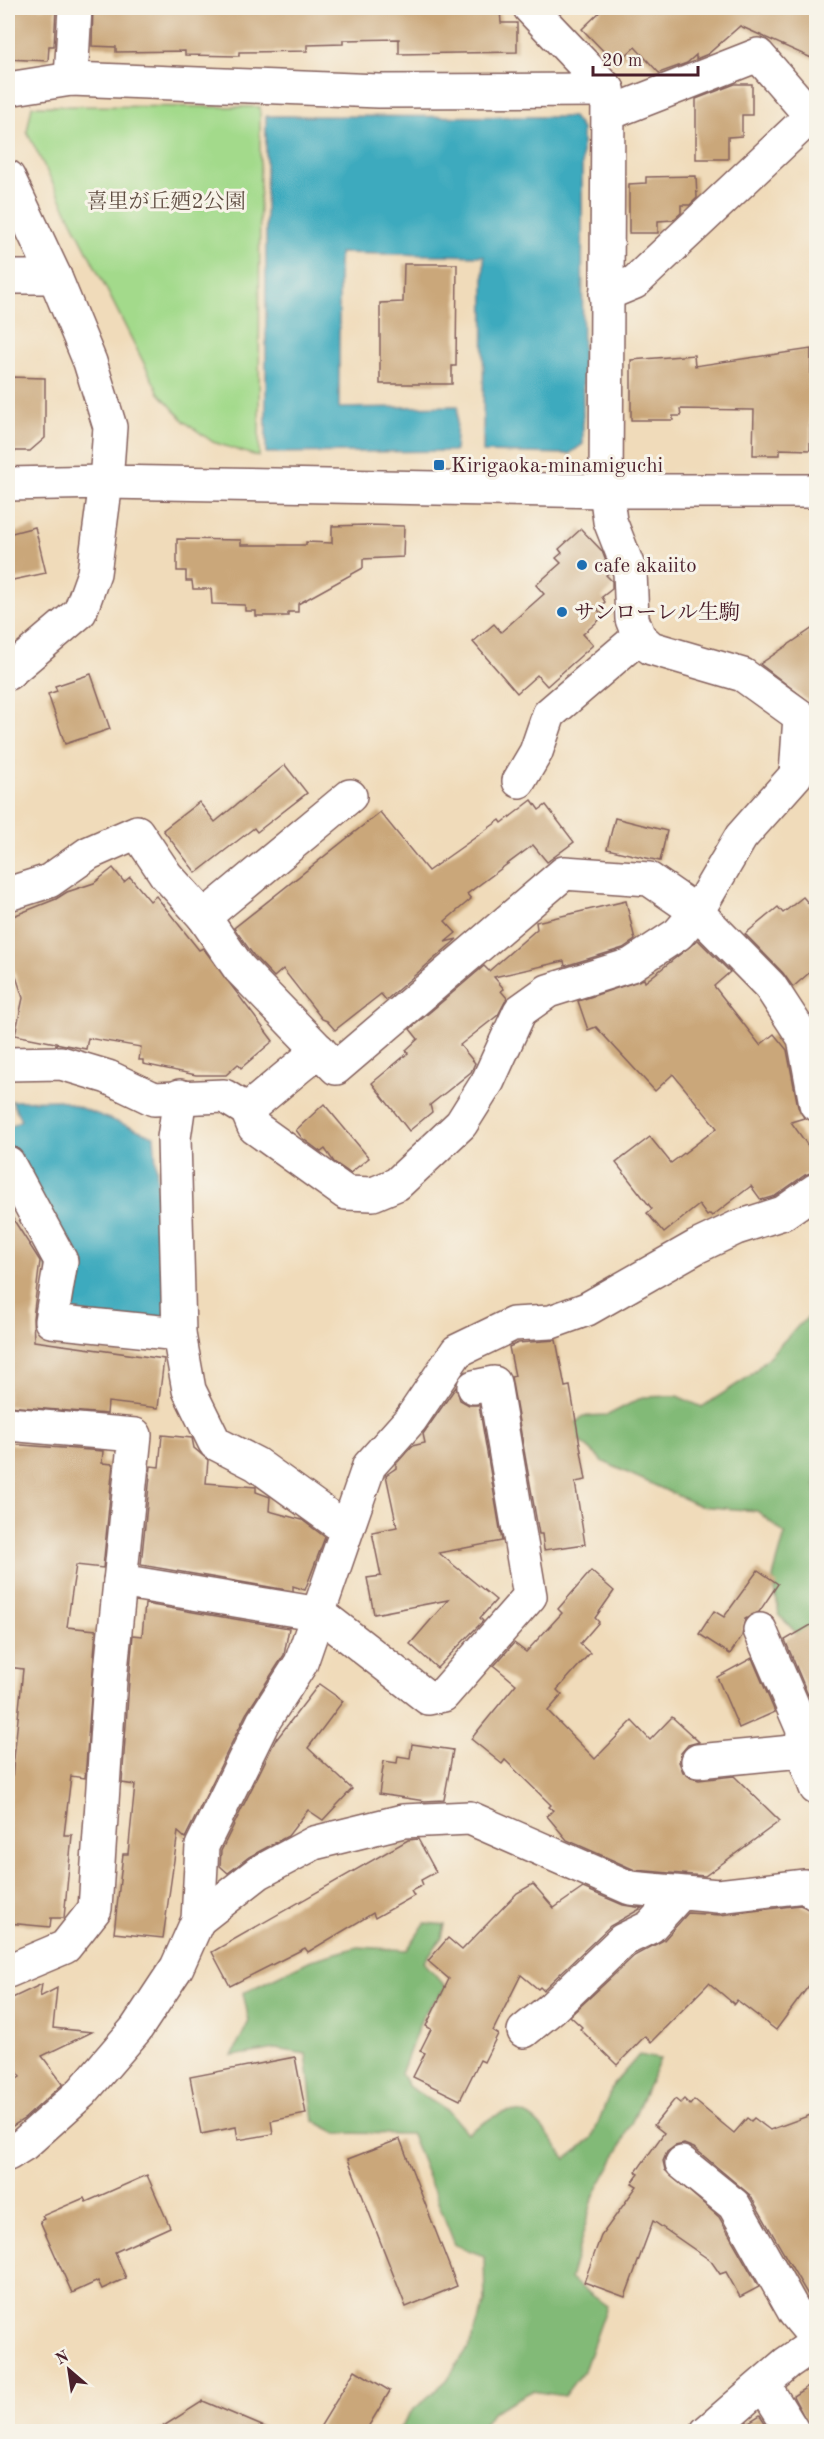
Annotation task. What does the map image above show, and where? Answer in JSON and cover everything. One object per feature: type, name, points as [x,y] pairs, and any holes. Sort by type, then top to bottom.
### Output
[{"type":"street","points":[[71,79],[75,8]]},
{"type":"street","points":[[8,1064],[61,1063],[108,1077],[154,1099],[180,1096],[224,1096],[247,1110],[254,1127],[346,1193],[374,1194],[397,1184],[461,1124],[488,1081],[520,1011],[532,1000],[548,991],[631,965],[678,934],[697,912],[741,837],[796,775],[800,716],[743,675],[651,648],[639,637],[632,619],[630,572],[610,521],[606,492],[609,101],[530,8]]},
{"type":"street","points":[[8,89],[71,79],[609,101],[758,55],[811,116],[635,282],[606,294]]},
{"type":"street","points":[[8,177],[55,277],[90,362],[110,427],[106,482],[94,573],[80,612],[8,673]]},
{"type":"street","points":[[8,277],[55,277]]},
{"type":"street","points":[[8,484],[106,482],[606,492],[816,491]]},
{"type":"street","points":[[519,781],[536,752],[549,714],[639,637]]},
{"type":"street","points":[[204,918],[351,796]]},
{"type":"street","points":[[8,894],[49,881],[89,853],[137,832],[166,875],[204,918],[239,968],[336,1068],[564,873],[649,879],[697,912],[770,986],[804,1038],[816,1104]]},
{"type":"street","points":[[247,1110],[319,1050]]},
{"type":"street","points":[[180,1096],[174,1138],[179,1334],[189,1390],[215,1443],[256,1464],[346,1529]]},
{"type":"street","points":[[8,1163],[19,1212],[61,1261],[51,1321],[179,1334]]},
{"type":"street","points":[[8,2154],[24,2144],[82,2092],[136,2029],[177,1967],[198,1920],[202,1846],[263,1722],[301,1663],[320,1614],[346,1529],[369,1466],[411,1419],[457,1351],[513,1324],[551,1322],[587,1309],[696,1247],[736,1228],[783,1213],[816,1190]]},
{"type":"street","points":[[120,1581],[320,1614],[428,1698],[443,1695],[530,1596],[494,1383],[474,1386]]},
{"type":"street","points":[[8,1424],[135,1435],[110,1680],[95,1909],[65,1947],[8,1971]]},
{"type":"street","points":[[760,1630],[803,1730],[802,1751],[816,1788]]},
{"type":"street","points":[[698,1761],[802,1751]]},
{"type":"street","points":[[198,1920],[258,1873],[314,1843],[403,1821],[470,1818],[630,1888],[718,1896],[805,1886],[816,1894]]},
{"type":"street","points":[[524,2031],[623,1940],[650,1927],[680,1894]]},
{"type":"street","points":[[682,2163],[734,2205],[795,2313],[816,2337]]},
{"type":"street","points":[[707,2432],[787,2363],[816,2343]]},
{"type":"street","points":[[764,2385],[793,2432]]},
{"type":"green space","name":"喜里が丘廼2公園","points":[[32,106],[260,107],[259,457],[213,442],[185,422],[159,393],[27,132]]},
{"type":"green space","points":[[816,1312],[816,1641],[805,1642],[779,1615],[773,1577],[785,1534],[757,1511],[700,1506],[604,1462],[576,1437],[574,1425],[583,1416],[608,1415],[643,1397],[677,1396],[702,1407],[750,1376],[801,1323]]},
{"type":"green space","points":[[425,1923],[445,1925],[442,1938],[424,1962],[446,1987],[423,2015],[401,2074],[409,2087],[448,2111],[467,2133],[505,2112],[525,2114],[541,2126],[566,2159],[592,2138],[613,2085],[639,2055],[660,2059],[620,2148],[594,2195],[570,2279],[607,2306],[585,2368],[564,2396],[532,2391],[492,2412],[479,2431],[397,2431],[412,2411],[447,2380],[470,2345],[485,2301],[484,2256],[455,2245],[411,2134],[337,2133],[314,2121],[306,2054],[276,2049],[232,2056],[249,2021],[243,1993],[311,1960],[358,1947],[407,1950]]},
{"type":"water","points":[[266,116],[573,117],[582,129],[583,444],[569,454],[483,452],[484,256],[339,253],[339,408],[458,406],[455,451],[266,453]]},
{"type":"water","points":[[60,1100],[154,1136],[168,1326],[62,1314],[8,1150],[8,1128],[21,1120],[12,1101]]},
{"type":"building","points":[[8,8],[56,8],[54,46],[49,46],[48,61],[8,59]]},
{"type":"building","points":[[93,8],[491,8],[500,9],[501,23],[517,23],[517,52],[399,54],[399,39],[343,40],[343,44],[307,45],[307,51],[239,52],[239,56],[185,55],[185,51],[116,52],[116,47],[92,46]]},
{"type":"building","points":[[604,8],[806,8],[816,12],[816,60],[740,26],[708,54],[696,59],[696,55],[687,63],[659,73],[635,47],[616,64],[582,29]]},
{"type":"building","points":[[735,84],[752,84],[752,115],[742,115],[742,136],[728,137],[728,159],[696,159],[696,99]]},
{"type":"building","points":[[696,176],[697,198],[690,205],[681,205],[681,213],[673,220],[658,221],[658,233],[629,233],[629,184],[646,183],[646,177]]},
{"type":"building","points":[[404,264],[457,264],[456,366],[452,366],[452,384],[380,384],[380,303],[403,302]]},
{"type":"building","points":[[811,349],[810,450],[780,449],[780,455],[753,455],[754,410],[680,409],[681,416],[673,416],[673,420],[631,420],[631,360],[694,355],[695,366]]},
{"type":"building","points":[[8,377],[45,378],[45,438],[30,451],[8,451]]},
{"type":"building","points":[[332,526],[404,526],[403,557],[363,559],[363,568],[298,604],[298,612],[288,612],[288,616],[256,616],[256,611],[245,611],[245,605],[212,604],[211,589],[193,589],[192,581],[186,581],[186,571],[177,571],[177,539],[241,540],[241,545],[306,545],[306,542],[332,543]]},
{"type":"building","points":[[35,527],[46,573],[8,581],[8,534]]},
{"type":"building","name":"サンローレル生駒","points":[[581,529],[602,551],[610,572],[606,575],[612,581],[612,589],[602,597],[605,602],[597,609],[604,616],[583,634],[593,645],[547,686],[537,675],[517,693],[473,642],[494,624],[501,632],[544,594],[536,585],[561,563],[556,558],[562,553],[559,549]]},
{"type":"building","points":[[816,626],[816,707],[760,664]]},
{"type":"building","points":[[91,674],[110,729],[65,744],[48,694],[57,691],[55,686]]},
{"type":"building","points":[[285,765],[307,793],[257,832],[254,828],[196,873],[163,830],[199,802],[215,822]]},
{"type":"building","points":[[532,800],[539,810],[546,805],[574,842],[547,862],[533,845],[467,894],[471,899],[445,921],[456,933],[445,942],[457,939],[386,1000],[381,994],[335,1030],[322,1019],[283,969],[274,977],[254,956],[234,928],[380,812],[428,871],[500,820],[502,823]]},
{"type":"building","points":[[615,818],[667,831],[660,861],[607,849]]},
{"type":"building","points":[[113,868],[124,882],[130,877],[150,901],[156,896],[199,950],[203,948],[273,1041],[241,1068],[238,1064],[226,1075],[196,1075],[143,1064],[143,1060],[139,1060],[141,1047],[88,1038],[86,1049],[15,1035],[23,998],[8,952],[8,918],[56,899],[67,892],[94,883]]},
{"type":"building","points":[[803,897],[816,912],[816,967],[793,987],[783,973],[745,934],[778,907],[783,913]]},
{"type":"building","points":[[626,901],[635,940],[623,948],[565,966],[564,961],[494,977],[504,989],[501,991],[507,998],[498,1015],[460,1045],[475,1063],[471,1072],[430,1105],[432,1112],[409,1131],[372,1083],[408,1053],[406,1050],[418,1039],[410,1029],[484,966],[489,971],[537,929],[536,922]]},
{"type":"building","points":[[698,940],[730,972],[714,986],[760,1045],[774,1034],[787,1050],[798,1107],[804,1118],[791,1122],[816,1157],[816,1171],[805,1175],[775,1196],[761,1200],[751,1186],[712,1216],[710,1214],[707,1216],[699,1205],[664,1233],[647,1213],[652,1209],[616,1163],[650,1137],[671,1163],[717,1128],[673,1074],[655,1091],[596,1027],[588,1030],[578,1001],[644,979],[645,982]]},
{"type":"building","points":[[324,1104],[369,1158],[350,1173],[334,1162],[325,1149],[321,1152],[302,1138],[296,1130]]},
{"type":"building","points":[[8,1211],[40,1261],[33,1318],[34,1341],[164,1359],[158,1408],[108,1402],[107,1414],[8,1406]]},
{"type":"building","points":[[556,1340],[565,1387],[570,1386],[586,1480],[575,1482],[585,1544],[544,1550],[542,1534],[539,1534],[511,1377],[515,1376],[509,1347],[518,1343]]},
{"type":"building","points":[[456,1387],[460,1400],[469,1405],[479,1405],[502,1541],[439,1553],[496,1600],[480,1618],[483,1621],[437,1668],[410,1644],[448,1600],[374,1614],[367,1578],[381,1576],[372,1532],[397,1527],[386,1475],[396,1468],[396,1464],[412,1446],[425,1443],[423,1434]]},
{"type":"building","points":[[162,1435],[192,1438],[194,1448],[208,1460],[206,1483],[256,1487],[256,1492],[270,1497],[269,1511],[302,1520],[325,1537],[305,1590],[293,1586],[293,1591],[141,1565],[151,1466],[159,1467]]},
{"type":"building","points":[[8,1444],[103,1451],[102,1463],[113,1464],[103,1568],[76,1565],[67,1627],[96,1630],[85,1778],[71,1776],[64,1835],[72,1835],[64,1918],[51,1918],[50,1927],[8,1923],[8,1818],[23,1669],[8,1667]]},
{"type":"building","points":[[758,1570],[778,1584],[759,1612],[745,1619],[742,1636],[730,1654],[699,1634],[714,1611],[724,1617]]},
{"type":"building","points":[[591,1571],[614,1591],[595,1618],[599,1622],[580,1644],[590,1653],[557,1690],[562,1695],[548,1711],[595,1759],[632,1721],[650,1740],[672,1717],[699,1742],[688,1745],[681,1753],[679,1762],[683,1772],[699,1780],[734,1776],[780,1821],[705,1876],[635,1870],[567,1840],[547,1816],[553,1810],[549,1807],[551,1805],[505,1760],[502,1764],[471,1739],[516,1684],[494,1666],[514,1643],[526,1652],[562,1613],[558,1609]]},
{"type":"building","points":[[145,1604],[289,1628],[284,1655],[246,1714],[185,1838],[178,1832],[163,1938],[114,1933],[123,1854],[128,1854],[135,1785],[122,1783],[133,1635],[142,1636]]},
{"type":"building","points":[[816,1622],[816,1690],[808,1695],[785,1640]]},
{"type":"building","points":[[752,1658],[775,1712],[739,1728],[717,1677]]},
{"type":"building","points":[[319,1684],[343,1701],[308,1748],[352,1789],[323,1820],[308,1810],[288,1836],[249,1857],[228,1873],[220,1866],[221,1851],[277,1737],[276,1740]]},
{"type":"building","points":[[412,1744],[453,1750],[444,1800],[425,1801],[379,1794],[384,1761],[397,1763],[398,1756],[410,1758]]},
{"type":"building","points":[[418,1839],[436,1872],[421,1880],[423,1885],[411,1891],[414,1896],[375,1918],[373,1913],[308,1952],[305,1948],[230,1986],[212,1952],[408,1840]]},
{"type":"building","points":[[533,1884],[554,1908],[583,1888],[623,1905],[642,1908],[610,1926],[543,1990],[540,1987],[538,1989],[521,1975],[493,2031],[498,2034],[484,2062],[480,2060],[460,2100],[413,2077],[425,2053],[420,2051],[431,2029],[426,2026],[449,1979],[428,1961],[448,1938],[462,1950],[517,1893]]},
{"type":"building","points":[[800,1905],[816,1912],[816,1976],[776,2030],[737,2000],[734,2004],[709,1983],[651,2042],[645,2036],[617,2065],[570,2016],[634,1956],[664,1940],[688,1913],[720,1915]]},
{"type":"building","points":[[42,1984],[40,1997],[57,1988],[53,2028],[92,2032],[42,2056],[63,2084],[24,2119],[8,2129],[8,2085],[20,2077],[8,2050],[8,2000]]},
{"type":"building","points":[[295,2057],[306,2114],[271,2121],[273,2134],[238,2140],[236,2127],[201,2134],[190,2077]]},
{"type":"building","points":[[675,2099],[680,2103],[684,2099],[690,2105],[694,2100],[734,2133],[747,2118],[751,2121],[754,2118],[770,2130],[816,2113],[816,2309],[750,2195],[694,2148],[684,2144],[675,2146],[667,2152],[663,2161],[665,2170],[719,2217],[759,2287],[740,2297],[726,2272],[720,2274],[711,2261],[653,2221],[625,2297],[584,2282],[601,2236],[637,2186],[632,2183],[639,2174],[636,2172],[664,2133],[654,2125]]},
{"type":"building","points":[[400,2139],[457,2286],[406,2307],[348,2159]]},
{"type":"building","points":[[147,2175],[170,2227],[115,2252],[126,2278],[102,2289],[98,2281],[72,2293],[40,2221],[44,2219],[42,2216],[84,2198],[86,2202]]},
{"type":"building","points":[[355,2370],[390,2391],[365,2432],[317,2432]]},
{"type":"building","points":[[816,2381],[816,2432],[812,2432],[793,2396]]},
{"type":"building","points":[[203,2401],[274,2431],[274,2432],[154,2432]]},
{"type":"building","points":[[760,2415],[771,2432],[736,2432],[744,2425]]},
{"type":"place","name":"Kirigaoka-minamiguchi","points":[[439,465]]},
{"type":"place","name":"cafe akaiito","points":[[582,565]]},
{"type":"place","name":"サンローレル生駒","points":[[562,612]]}]
